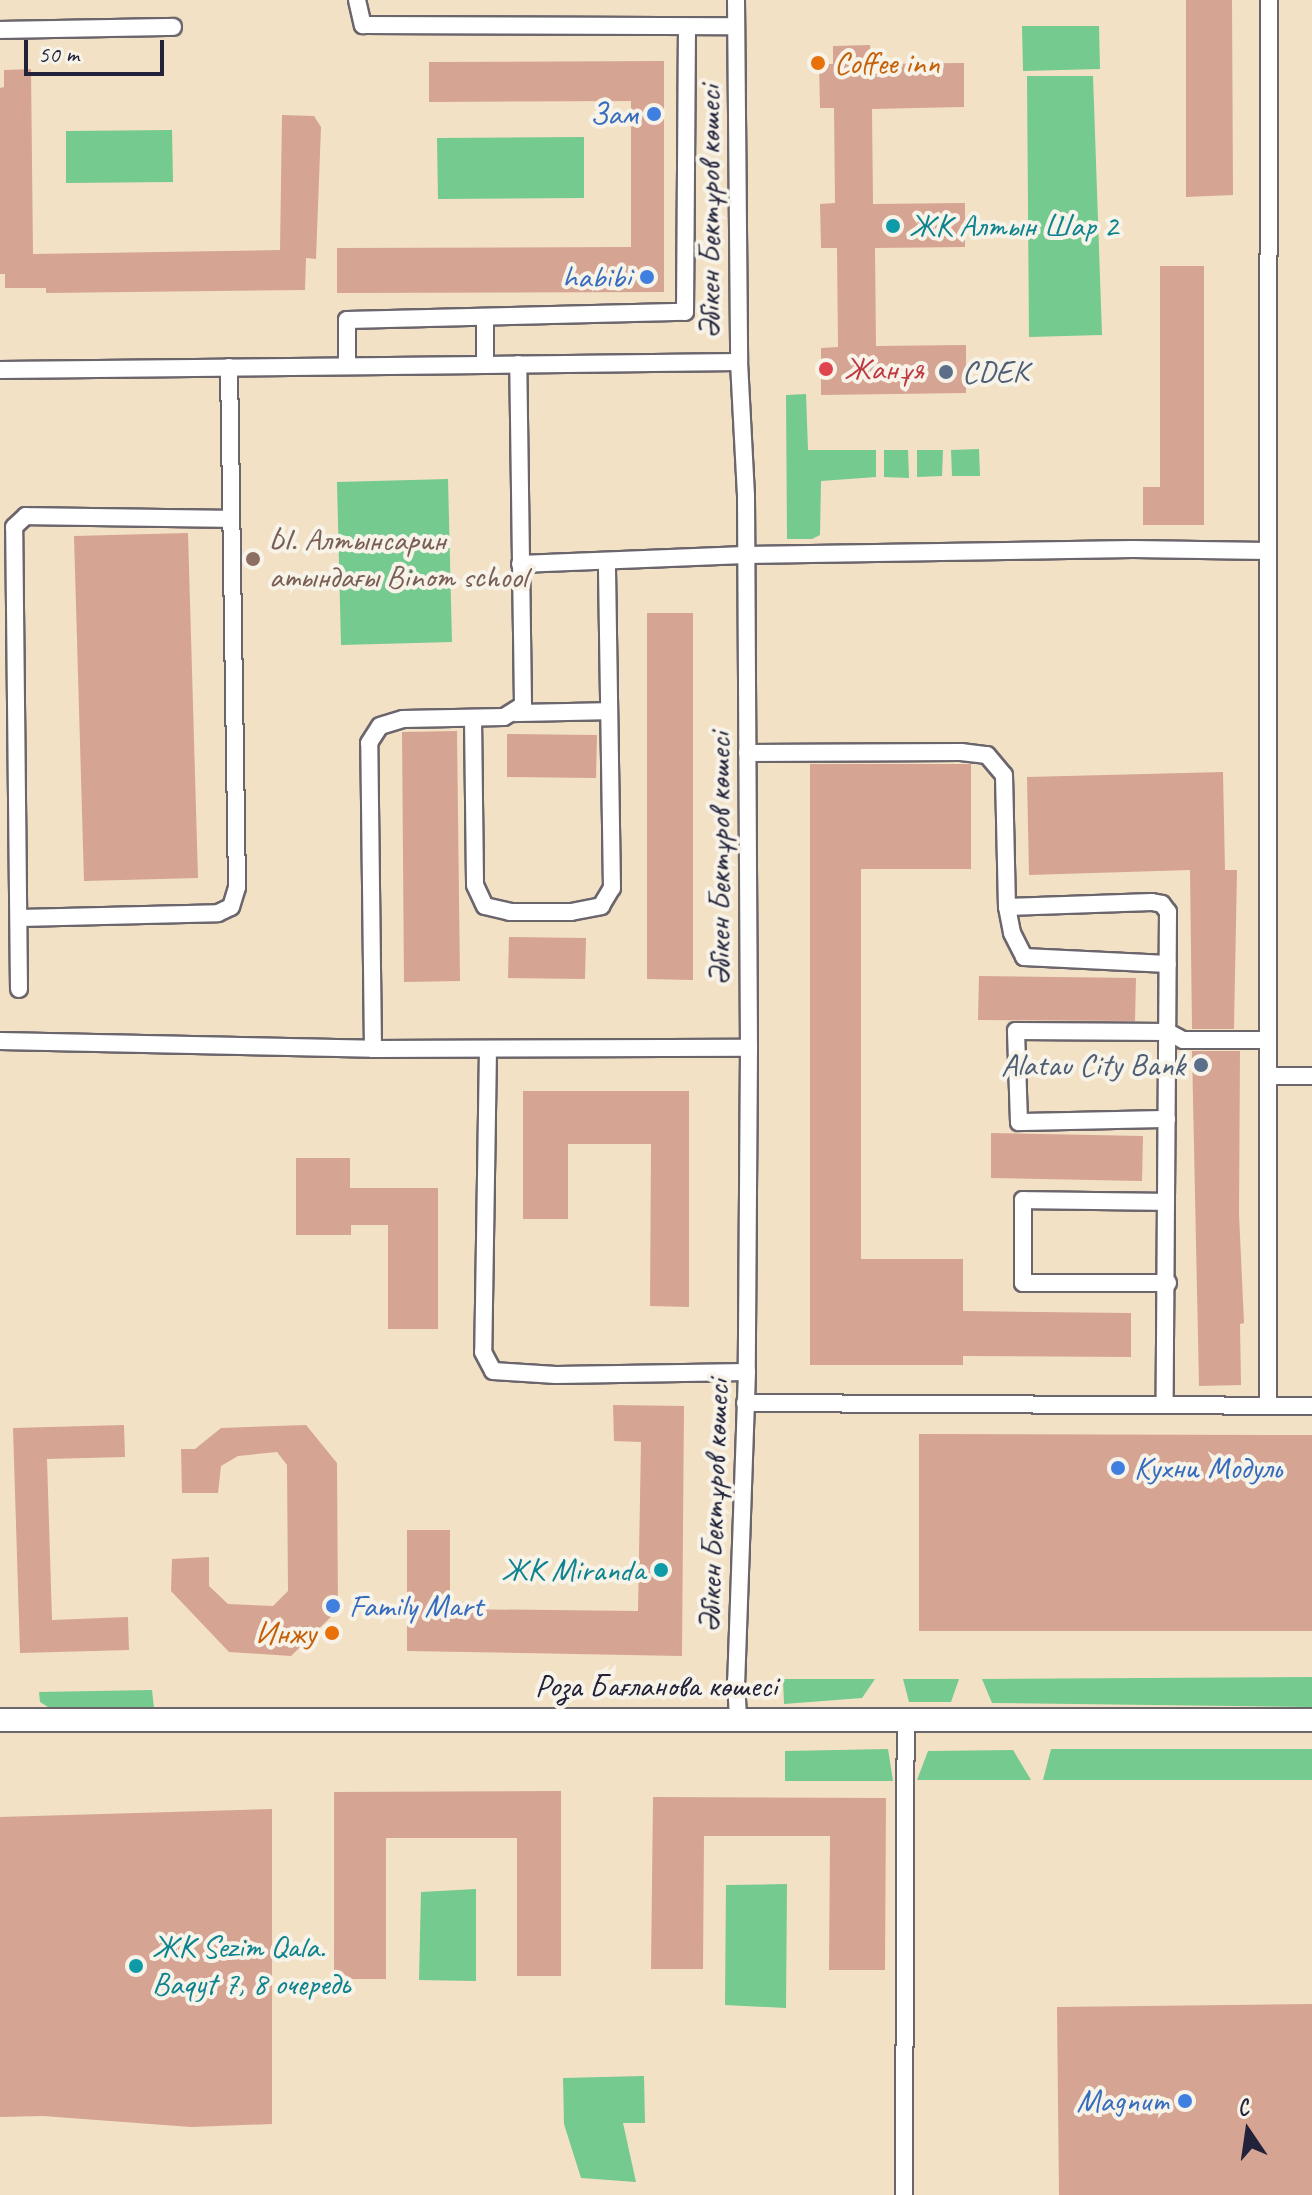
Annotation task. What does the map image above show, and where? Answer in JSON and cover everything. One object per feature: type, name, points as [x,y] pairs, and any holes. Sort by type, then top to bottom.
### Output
[{"type":"street","points":[[357,0],[363,25],[736,26]]},
{"type":"street","name":"Әбікен Бектұров көшесі","points":[[736,0],[739,362],[744,429],[749,1048],[747,1372],[736,1680],[738,1718]]},
{"type":"street","points":[[1268,1406],[1269,0]]},
{"type":"street","points":[[0,30],[173,27]]},
{"type":"street","points":[[347,366],[347,320],[685,312],[687,28]]},
{"type":"street","points":[[485,317],[485,365]]},
{"type":"street","points":[[0,370],[739,362]]},
{"type":"street","points":[[515,713],[523,705],[524,690],[518,364]]},
{"type":"street","points":[[20,918],[218,913],[231,907],[237,887],[229,367]]},
{"type":"street","points":[[19,989],[14,527],[26,516],[231,519]]},
{"type":"street","points":[[520,564],[745,555],[1133,549],[1268,551]]},
{"type":"street","points":[[473,718],[475,885],[485,906],[510,912],[571,912],[601,906],[612,888],[607,561]]},
{"type":"street","points":[[373,1049],[369,743],[380,726],[403,719],[608,711]]},
{"type":"street","points":[[747,753],[961,752],[987,755],[1004,775],[1007,907],[1012,933],[1024,957],[1168,964]]},
{"type":"street","points":[[1007,907],[1162,904],[1168,912],[1165,1403]]},
{"type":"street","points":[[1167,1119],[1019,1122],[1016,1031],[1168,1032],[1183,1040],[1267,1040]]},
{"type":"street","points":[[0,1041],[373,1049],[749,1048]]},
{"type":"street","points":[[488,1049],[483,1352],[493,1371],[556,1375],[747,1372]]},
{"type":"street","points":[[1268,1076],[1312,1076]]},
{"type":"street","points":[[1166,1202],[1023,1200],[1023,1283],[1168,1283]]},
{"type":"street","points":[[745,1403],[1312,1406]]},
{"type":"street","points":[[904,2195],[906,1718]]},
{"type":"street","name":"Роза Бағланова көшесі","points":[[0,1720],[1312,1720]]},
{"type":"green space","points":[[1022,26],[1099,26],[1100,69],[1023,71]]},
{"type":"green space","points":[[1027,76],[1093,76],[1102,335],[1029,337]]},
{"type":"green space","points":[[172,130],[173,182],[66,183],[66,131]]},
{"type":"green space","points":[[584,137],[584,198],[438,199],[437,138]]},
{"type":"green space","points":[[806,394],[808,450],[876,450],[876,477],[821,481],[820,535],[812,539],[787,539],[786,395]]},
{"type":"green space","points":[[979,449],[980,476],[952,476],[951,450]]},
{"type":"green space","points":[[884,450],[908,450],[909,478],[884,477]]},
{"type":"green space","points":[[917,450],[943,450],[942,476],[917,477]]},
{"type":"green space","points":[[448,479],[452,642],[341,645],[337,482]]},
{"type":"green space","points":[[1312,1677],[1312,1707],[992,1703],[982,1679]]},
{"type":"green space","points":[[783,1679],[875,1679],[862,1698],[784,1704]]},
{"type":"green space","points":[[903,1679],[959,1679],[951,1702],[909,1702]]},
{"type":"green space","points":[[152,1690],[154,1708],[48,1707],[40,1702],[39,1692]]},
{"type":"green space","points":[[888,1749],[893,1781],[785,1781],[785,1751]]},
{"type":"green space","points":[[1051,1749],[1312,1749],[1312,1780],[1043,1780]]},
{"type":"green space","points":[[1013,1750],[1031,1780],[917,1780],[928,1751]]},
{"type":"green space","points":[[787,1884],[786,2008],[725,2005],[726,1885]]},
{"type":"green space","points":[[476,1889],[476,1981],[419,1980],[421,1892]]},
{"type":"green space","points":[[644,2076],[645,2123],[623,2123],[636,2182],[581,2178],[564,2124],[563,2078]]},
{"type":"building","name":"ЖК Алтын Шар 2","points":[[1186,0],[1232,0],[1233,195],[1186,197]]},
{"type":"building","name":"ЖК Алтын Шар 2","points":[[870,45],[871,64],[964,63],[964,107],[872,109],[873,204],[965,203],[965,247],[875,248],[876,346],[966,345],[966,393],[821,395],[821,348],[838,347],[837,248],[821,248],[820,204],[835,203],[834,108],[820,108],[819,64],[833,64],[833,46]]},
{"type":"building","points":[[664,61],[664,292],[337,293],[337,248],[631,247],[631,101],[429,102],[429,62]]},
{"type":"building","points":[[31,69],[33,254],[280,250],[282,115],[314,116],[321,127],[316,259],[306,258],[305,290],[46,293],[46,288],[5,288],[5,274],[0,274],[0,88],[4,87],[4,70]]},
{"type":"building","name":"ЖК Алтын Шар 2","points":[[1160,266],[1204,266],[1204,525],[1143,525],[1143,487],[1160,487]]},
{"type":"building","points":[[188,533],[198,878],[84,881],[74,536]]},
{"type":"building","points":[[647,613],[693,613],[693,980],[647,979]]},
{"type":"building","points":[[457,731],[460,981],[404,982],[402,732]]},
{"type":"building","points":[[507,734],[597,735],[596,778],[507,777]]},
{"type":"building","points":[[810,764],[971,764],[971,869],[861,869],[861,1259],[963,1259],[963,1311],[1131,1313],[1131,1357],[963,1356],[963,1365],[810,1365]]},
{"type":"building","points":[[1223,772],[1225,870],[1237,870],[1234,1029],[1192,1029],[1190,870],[1029,875],[1027,777]]},
{"type":"building","points":[[509,937],[586,938],[585,979],[508,978]]},
{"type":"building","points":[[979,976],[1136,978],[1135,1021],[978,1020]]},
{"type":"building","points":[[1192,1051],[1240,1051],[1239,1214],[1244,1323],[1240,1324],[1241,1385],[1199,1386]]},
{"type":"building","points":[[523,1091],[689,1091],[689,1307],[650,1306],[651,1144],[568,1144],[568,1219],[523,1219]]},
{"type":"building","points":[[991,1133],[1143,1136],[1142,1181],[991,1178]]},
{"type":"building","points":[[296,1158],[350,1158],[350,1188],[438,1188],[438,1329],[388,1329],[388,1225],[351,1225],[351,1235],[296,1235]]},
{"type":"building","name":"ЖК Miranda","points":[[613,1405],[684,1406],[682,1656],[407,1651],[407,1530],[450,1530],[450,1609],[638,1611],[641,1442],[614,1441]]},
{"type":"building","points":[[124,1425],[125,1457],[47,1459],[52,1620],[128,1617],[129,1650],[20,1653],[13,1428]]},
{"type":"building","points":[[306,1425],[337,1463],[338,1610],[291,1656],[229,1652],[171,1591],[172,1559],[209,1557],[209,1586],[228,1604],[273,1606],[288,1591],[287,1465],[277,1452],[238,1456],[221,1466],[218,1493],[182,1493],[181,1449],[195,1449],[221,1428]]},
{"type":"building","points":[[919,1434],[1312,1435],[1312,1631],[919,1631]]},
{"type":"building","points":[[561,1791],[561,1976],[517,1976],[517,1838],[386,1838],[386,1979],[334,1979],[334,1792]]},
{"type":"building","points":[[653,1797],[886,1798],[885,1970],[829,1970],[830,1836],[704,1836],[703,1969],[651,1969]]},
{"type":"building","name":"ЖК Sezim Qala. Baqyt 7, 8 очередь","points":[[272,1809],[272,2124],[191,2127],[43,2116],[0,2117],[0,1817]]},
{"type":"building","name":"Magnum","points":[[1312,2004],[1312,2195],[1059,2195],[1057,2007]]},
{"type":"place","name":"Coffee inn","points":[[818,63]]},
{"type":"place","name":"Зам","points":[[654,114]]},
{"type":"place","name":"ЖК Алтын Шар 2","points":[[893,226]]},
{"type":"place","name":"habibi","points":[[647,277]]},
{"type":"place","name":"Жанұя","points":[[826,369]]},
{"type":"place","name":"CDEK","points":[[946,372]]},
{"type":"place","name":"Ы. Алтынсарин атындағы Binom school","points":[[253,559]]},
{"type":"place","name":"Alatau City Bank","points":[[1201,1065]]},
{"type":"place","name":"Кухни Модуль","points":[[1118,1468]]},
{"type":"place","name":"ЖК Miranda","points":[[661,1570]]},
{"type":"place","name":"Family Mart","points":[[333,1606]]},
{"type":"place","name":"Инжу","points":[[332,1633]]},
{"type":"place","name":"ЖК Sezim Qala. Baqyt 7, 8 очередь","points":[[136,1966]]},
{"type":"place","name":"Magnum","points":[[1185,2101]]}]
